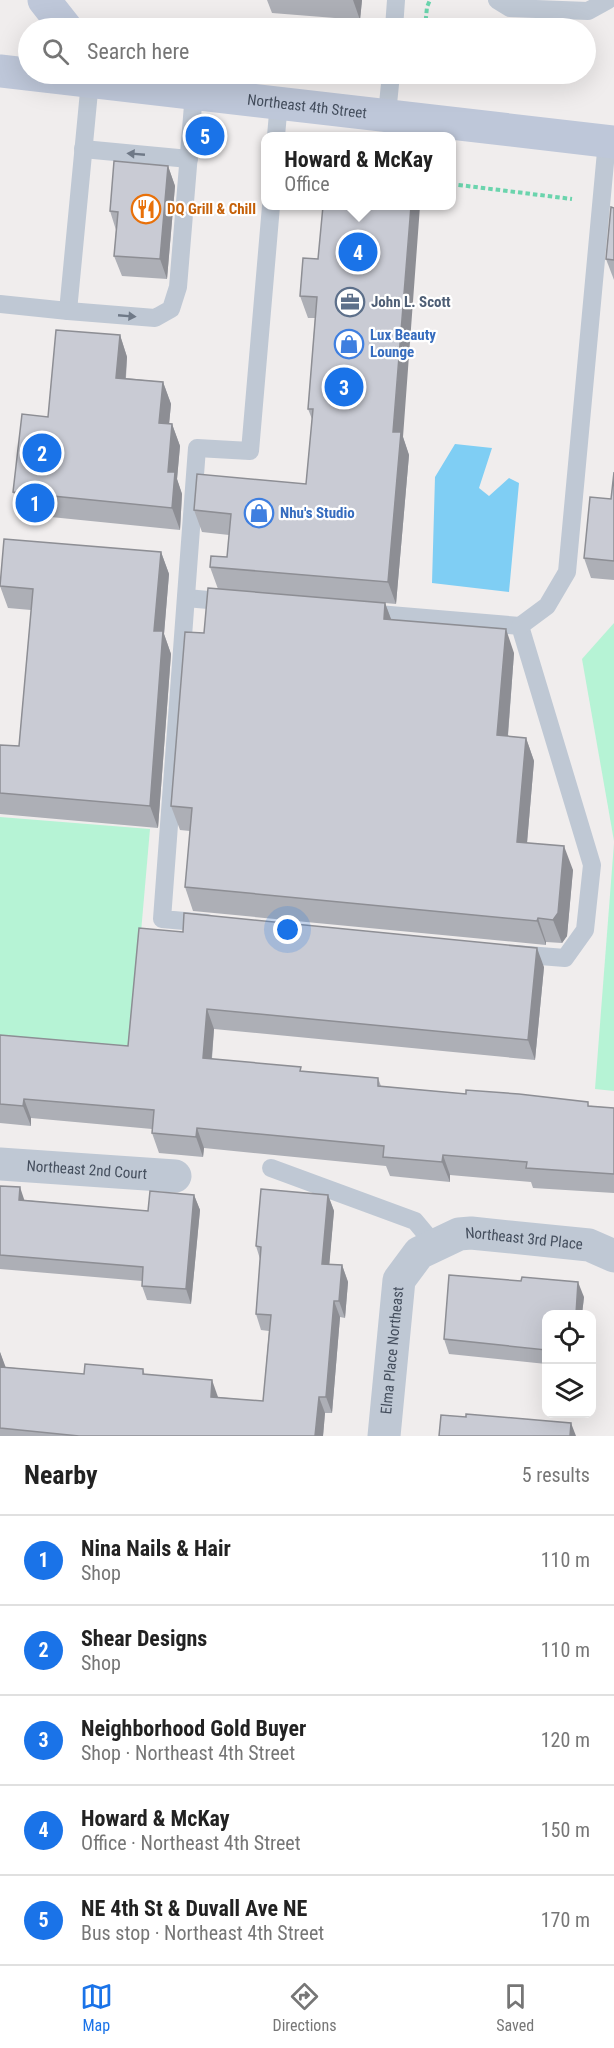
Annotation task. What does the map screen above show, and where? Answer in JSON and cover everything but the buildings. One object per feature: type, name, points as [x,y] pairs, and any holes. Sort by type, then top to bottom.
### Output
[{"type":"main road","points":[[44,0],[58,18]]},
{"type":"main road","name":"Northeast 4th Street","points":[[0,71],[18,72]]},
{"type":"main road","name":"Northeast 4th Street","points":[[132,84],[611,141]]},
{"type":"street","name":"Northeast 2nd Court","points":[[0,1164],[175,1176]]},
{"type":"street","name":"Northeast 3rd Place","points":[[435,1245],[459,1234],[471,1233],[589,1245],[614,1256]]},
{"type":"street","name":"Elma Place Northeast","points":[[384,1436],[399,1280],[419,1253],[435,1245]]},
{"type":"lane","points":[[395,18],[396,0]]},
{"type":"lane","points":[[497,0],[510,8],[588,11],[608,0]]},
{"type":"lane","points":[[68,311],[83,150],[96,84]]},
{"type":"lane","points":[[387,114],[390,84]]},
{"type":"lane","points":[[0,304],[155,318],[171,309],[178,287],[194,93]]},
{"type":"lane","points":[[276,132],[279,102]]},
{"type":"lane","points":[[353,612],[520,626],[547,606],[567,572],[611,141]]},
{"type":"lane","points":[[83,150],[189,159]]},
{"type":"lane","points":[[222,925],[162,919],[197,448],[250,451],[271,210]]},
{"type":"lane","points":[[186,598],[246,603]]},
{"type":"lane","points":[[494,951],[565,958],[585,930],[592,866],[520,626]]},
{"type":"lane","points":[[272,1168],[415,1221],[435,1245]]},
{"type":"path","points":[[426,18],[430,0]]},
{"type":"path","points":[[456,185],[572,199]]},
{"type":"green space","points":[[614,623],[614,841],[582,659]]},
{"type":"green space","points":[[0,817],[150,829],[131,1047],[0,1036]]},
{"type":"green space","points":[[614,843],[614,1091],[595,1089]]},
{"type":"water","points":[[455,444],[492,448],[479,488],[489,496],[509,478],[519,483],[509,592],[432,583],[435,477]]},
{"type":"place","name":"NE 4th St & Duvall Ave NE","points":[[205,136]]},
{"type":"place","name":"DQ Grill & Chill","points":[[146,209]]},
{"type":"place","name":"Howard & McKay","points":[[358,252]]},
{"type":"place","name":"John L. Scott","points":[[350,302]]},
{"type":"place","name":"Lux Beauty Lounge","points":[[349,344]]},
{"type":"place","name":"Neighborhood Gold Buyer","points":[[344,387]]},
{"type":"place","name":"Shear Designs","points":[[42,453]]},
{"type":"place","name":"Nina Nails & Hair","points":[[35,503]]},
{"type":"place","name":"Nhu's Studio","points":[[259,513]]}]
